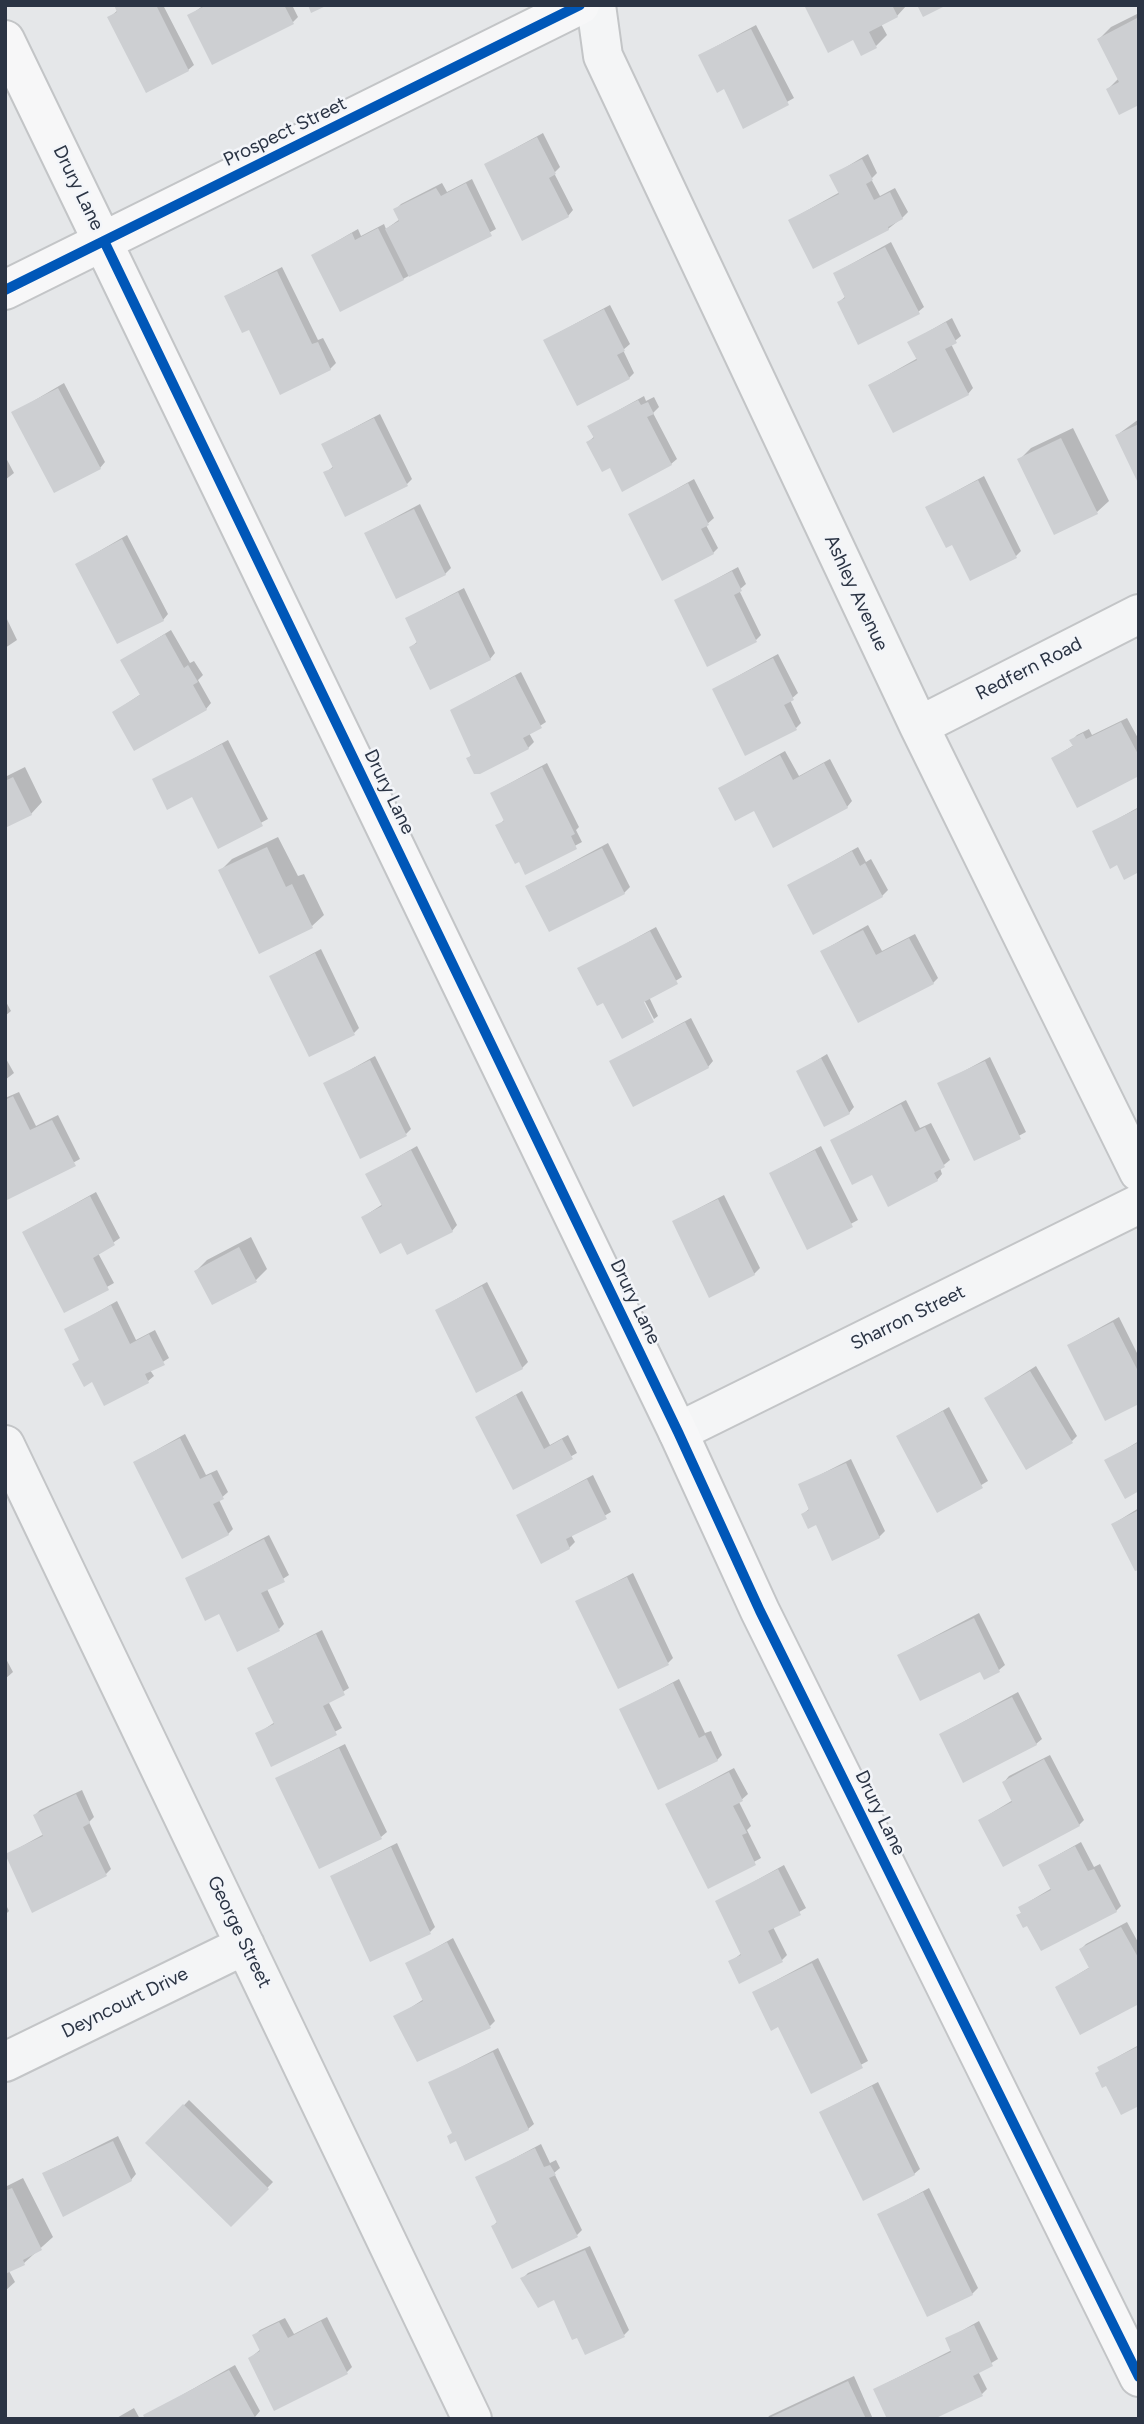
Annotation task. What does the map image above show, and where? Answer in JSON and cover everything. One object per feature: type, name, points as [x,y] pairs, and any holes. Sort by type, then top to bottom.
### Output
[{"type":"street","name":"Prospect Street","points":[[5,290],[580,5]]},
{"type":"street","name":"Ashley Avenue","points":[[596,5],[603,55],[919,726],[1139,1172]]},
{"type":"street","name":"Drury Lane","points":[[5,40],[678,1432],[760,1611],[1139,2377]]},
{"type":"street","name":"Redfern Road","points":[[919,726],[1139,614]]},
{"type":"street","name":"Sharron Street","points":[[678,1432],[1139,1204]]},
{"type":"street","name":"George Street","points":[[9,1463],[245,1945],[472,2419]]},
{"type":"street","name":"Deyncourt Drive","points":[[5,2062],[245,1945]]},
{"type":"building","points":[[114,5],[156,5],[189,71],[146,93],[107,17],[117,12]]},
{"type":"building","points":[[207,5],[284,5],[294,24],[212,65],[187,15]]},
{"type":"building","points":[[308,5],[328,5],[311,13]]},
{"type":"building","points":[[804,5],[892,5],[898,17],[869,32],[877,48],[861,56],[853,40],[828,53]]},
{"type":"building","points":[[917,5],[947,5],[923,17]]},
{"type":"building","points":[[1139,17],[1139,105],[1119,115],[1106,89],[1119,82],[1097,39]]},
{"type":"building","points":[[751,29],[789,105],[743,129],[724,89],[717,93],[698,55]]},
{"type":"building","points":[[537,137],[556,174],[549,178],[569,217],[522,241],[484,164]]},
{"type":"building","points":[[862,159],[873,180],[866,184],[874,200],[890,192],[903,219],[888,227],[889,230],[813,269],[788,220],[839,194],[829,175]]},
{"type":"building","points":[[466,183],[492,236],[409,277],[385,229],[399,221],[393,209],[436,188],[441,196]]},
{"type":"building","points":[[378,228],[404,280],[340,312],[311,255],[352,233],[355,240]]},
{"type":"building","points":[[885,247],[920,314],[858,345],[837,302],[845,298],[833,273]]},
{"type":"building","points":[[277,271],[312,344],[318,342],[331,370],[280,395],[249,330],[242,333],[224,296]]},
{"type":"building","points":[[604,309],[625,351],[617,355],[630,379],[577,406],[543,340]]},
{"type":"building","points":[[946,322],[957,343],[945,349],[969,395],[893,433],[868,385],[917,360],[907,342]]},
{"type":"building","points":[[58,388],[101,469],[54,493],[11,412]]},
{"type":"building","points":[[638,400],[641,405],[648,402],[654,414],[647,417],[672,465],[622,492],[610,468],[602,472],[586,442],[594,438],[587,426]]},
{"type":"building","points":[[374,418],[408,486],[345,517],[323,472],[333,468],[321,444]]},
{"type":"building","points":[[1139,424],[1139,485],[1115,435]]},
{"type":"building","points":[[1061,438],[1098,514],[1054,535],[1017,459]]},
{"type":"building","points":[[978,480],[1017,558],[970,581],[952,545],[946,548],[925,507]]},
{"type":"building","points":[[688,483],[709,525],[701,529],[714,554],[662,581],[628,514]]},
{"type":"building","points":[[414,509],[446,575],[396,599],[364,533]]},
{"type":"building","points":[[122,539],[164,621],[117,644],[75,564]]},
{"type":"building","points":[[732,571],[742,591],[734,595],[757,642],[707,667],[674,600]]},
{"type":"building","points":[[458,592],[491,660],[430,690],[409,647],[417,643],[405,618]]},
{"type":"building","points":[[165,634],[184,668],[188,665],[198,682],[193,685],[207,710],[134,751],[112,712],[140,695],[120,660]]},
{"type":"building","points":[[773,658],[794,700],[784,705],[797,730],[745,756],[712,689]]},
{"type":"building","points":[[515,676],[542,728],[523,738],[529,749],[480,774],[474,774],[466,758],[471,756],[450,710]]},
{"type":"building","points":[[1121,722],[1139,756],[1139,776],[1077,808],[1051,758],[1073,746],[1069,740],[1083,733],[1086,739]]},
{"type":"building","points":[[222,744],[263,826],[218,849],[192,797],[167,810],[152,779]]},
{"type":"building","points":[[780,755],[793,780],[824,763],[848,808],[773,848],[754,811],[735,821],[718,788]]},
{"type":"building","points":[[542,767],[575,834],[571,836],[577,849],[525,875],[519,862],[515,864],[495,825],[504,821],[490,793]]},
{"type":"building","points":[[13,777],[32,815],[5,828],[5,781]]},
{"type":"building","points":[[1139,808],[1139,872],[1124,880],[1117,865],[1110,869],[1092,831]]},
{"type":"building","points":[[267,847],[286,887],[292,884],[313,928],[259,954],[218,870]]},
{"type":"building","points":[[602,848],[625,894],[549,932],[525,886]]},
{"type":"building","points":[[852,851],[860,866],[865,863],[883,897],[813,935],[787,885]]},
{"type":"building","points":[[863,930],[876,955],[909,938],[934,984],[858,1023],[820,951]]},
{"type":"building","points":[[650,931],[678,984],[644,1002],[654,1022],[622,1039],[603,1003],[597,1006],[577,968]]},
{"type":"building","points":[[315,953],[355,1035],[309,1057],[269,976]]},
{"type":"building","points":[[685,1022],[709,1068],[633,1107],[609,1061]]},
{"type":"building","points":[[821,1058],[850,1114],[824,1127],[796,1071]]},
{"type":"building","points":[[370,1060],[407,1136],[360,1159],[323,1083]]},
{"type":"building","points":[[985,1061],[1021,1139],[974,1161],[937,1083]]},
{"type":"building","points":[[13,1096],[30,1130],[52,1120],[76,1166],[7,1200],[5,1100]]},
{"type":"building","points":[[901,1104],[915,1132],[925,1127],[945,1167],[934,1173],[938,1181],[888,1207],[872,1175],[852,1185],[830,1140]]},
{"type":"building","points":[[411,1150],[453,1232],[407,1255],[401,1243],[380,1254],[361,1217],[382,1206],[365,1174]]},
{"type":"building","points":[[815,1150],[853,1227],[807,1250],[769,1173]]},
{"type":"building","points":[[90,1196],[115,1245],[93,1258],[109,1290],[64,1313],[22,1232]]},
{"type":"building","points":[[718,1199],[755,1275],[709,1298],[672,1221]]},
{"type":"building","points":[[239,1247],[257,1282],[212,1305],[194,1271]]},
{"type":"building","points":[[482,1286],[523,1369],[476,1393],[435,1310]]},
{"type":"building","points":[[111,1305],[130,1344],[149,1334],[165,1365],[145,1374],[149,1383],[104,1406],[92,1382],[84,1387],[72,1364],[79,1360],[64,1329]]},
{"type":"building","points":[[1113,1322],[1139,1373],[1139,1404],[1105,1421],[1067,1345]]},
{"type":"building","points":[[1030,1371],[1073,1443],[1026,1470],[984,1398]]},
{"type":"building","points":[[516,1395],[544,1449],[562,1439],[573,1459],[513,1490],[475,1417]]},
{"type":"building","points":[[943,1411],[983,1488],[937,1513],[896,1436]]},
{"type":"building","points":[[180,1438],[200,1479],[211,1474],[224,1499],[213,1504],[229,1535],[182,1559],[133,1462]]},
{"type":"building","points":[[1139,1442],[1139,1491],[1125,1499],[1104,1460]]},
{"type":"building","points":[[846,1463],[880,1538],[832,1561],[816,1525],[808,1529],[801,1514],[809,1510],[798,1484]]},
{"type":"building","points":[[587,1479],[607,1519],[566,1539],[570,1549],[541,1564],[516,1515]]},
{"type":"building","points":[[1139,1510],[1139,1570],[1135,1571],[1111,1524]]},
{"type":"building","points":[[264,1539],[285,1582],[261,1593],[280,1631],[237,1652],[219,1614],[205,1621],[185,1578]]},
{"type":"building","points":[[627,1577],[669,1665],[618,1689],[575,1601]]},
{"type":"building","points":[[974,1618],[1000,1672],[984,1680],[980,1672],[920,1701],[897,1655]]},
{"type":"building","points":[[316,1634],[345,1695],[323,1706],[337,1735],[271,1767],[255,1733],[274,1724],[247,1668]]},
{"type":"building","points":[[673,1683],[699,1738],[705,1735],[718,1761],[658,1790],[619,1709]]},
{"type":"building","points":[[1012,1697],[1037,1745],[963,1783],[939,1734]]},
{"type":"building","points":[[339,1748],[382,1839],[319,1869],[275,1778]]},
{"type":"building","points":[[1044,1759],[1080,1826],[1003,1867],[978,1820],[1012,1802],[1002,1782]]},
{"type":"building","points":[[729,1772],[743,1801],[733,1806],[747,1833],[742,1835],[756,1865],[708,1889],[665,1804]]},
{"type":"building","points":[[76,1794],[90,1823],[83,1827],[107,1876],[32,1913],[5,1854],[43,1836],[33,1815]]},
{"type":"building","points":[[1075,1846],[1088,1871],[1094,1869],[1117,1912],[1041,1951],[1027,1926],[1023,1928],[1016,1915],[1021,1913],[1018,1907],[1051,1890],[1038,1865]]},
{"type":"building","points":[[391,1847],[431,1934],[370,1962],[330,1876]]},
{"type":"building","points":[[778,1869],[801,1915],[768,1931],[783,1962],[739,1984],[728,1961],[741,1955],[715,1901]]},
{"type":"building","points":[[1121,1927],[1139,1959],[1139,2004],[1080,2035],[1055,1987],[1089,1968],[1079,1949]]},
{"type":"building","points":[[447,1942],[491,2028],[417,2062],[393,2016],[423,2001],[405,1963]]},
{"type":"building","points":[[812,1963],[863,2068],[811,2094],[778,2027],[771,2031],[752,1992]]},
{"type":"building","points":[[1139,2046],[1139,2106],[1121,2115],[1106,2086],[1102,2088],[1095,2073],[1099,2071],[1097,2067]]},
{"type":"building","points":[[493,2052],[529,2130],[465,2161],[456,2141],[450,2144],[447,2136],[452,2133],[428,2082]]},
{"type":"building","points":[[872,2086],[915,2175],[863,2201],[819,2112]]},
{"type":"building","points":[[183,2104],[269,2189],[231,2227],[145,2143]]},
{"type":"building","points":[[113,2141],[132,2181],[63,2217],[42,2173]]},
{"type":"building","points":[[535,2148],[544,2167],[550,2165],[556,2175],[549,2178],[578,2237],[512,2269],[491,2226],[497,2223],[475,2177]]},
{"type":"building","points":[[12,2188],[42,2250],[23,2260],[25,2265],[5,2274],[5,2191]]},
{"type":"building","points":[[923,2192],[973,2295],[927,2317],[877,2214]]},
{"type":"building","points":[[585,2250],[625,2337],[585,2355],[577,2338],[572,2340],[554,2300],[538,2308],[520,2278]]},
{"type":"building","points":[[321,2321],[348,2374],[274,2411],[248,2358],[260,2351],[252,2335],[279,2322],[288,2338]]},
{"type":"building","points":[[974,2325],[993,2366],[973,2376],[983,2396],[934,2419],[887,2419],[873,2389],[951,2352],[945,2338]]},
{"type":"building","points":[[229,2370],[256,2419],[145,2419],[143,2415]]},
{"type":"building","points":[[848,2381],[866,2419],[767,2419]]},
{"type":"cycle path","points":[[5,290],[580,5]]},
{"type":"cycle path","points":[[104,241],[678,1432],[760,1611],[1139,2377]]}]
